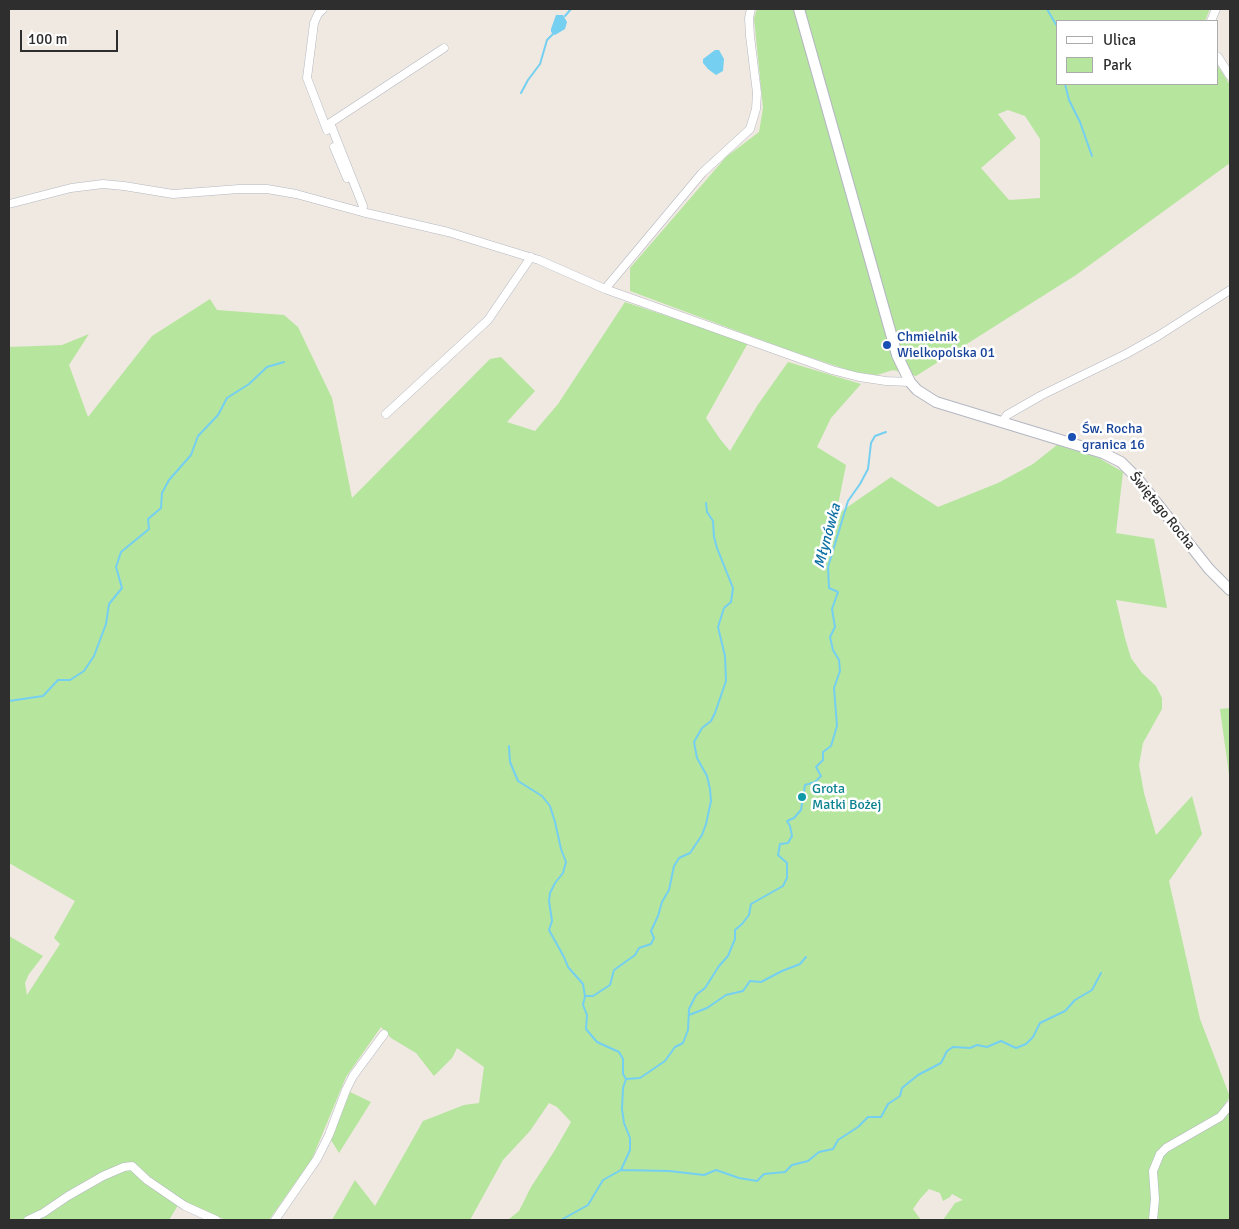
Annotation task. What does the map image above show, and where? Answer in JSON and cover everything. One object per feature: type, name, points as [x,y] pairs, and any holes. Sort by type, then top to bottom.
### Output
[{"type":"street","points":[[323,9],[318,14],[314,23],[307,78],[341,165],[362,211]]},
{"type":"street","points":[[605,289],[702,173],[750,129],[756,109],[757,93],[750,36],[749,18],[751,9]]},
{"type":"street","points":[[9,204],[71,188],[103,184],[173,194],[239,189],[274,190],[296,194],[448,232],[530,257],[605,289],[832,370],[859,377],[910,382],[897,355],[799,9]]},
{"type":"street","points":[[362,211],[363,206],[330,123],[444,48]]},
{"type":"street","points":[[1219,60],[1230,76]]},
{"type":"street","points":[[386,414],[488,320],[530,257]]},
{"type":"street","points":[[1002,422],[1007,415],[1042,394],[1118,358],[1230,290]]},
{"type":"street","name":"Świętego Rocha","points":[[910,382],[917,390],[936,402],[1103,453],[1121,462],[1137,478],[1208,569],[1230,590]]},
{"type":"street","points":[[275,1220],[317,1160],[353,1076],[384,1034]]},
{"type":"street","points":[[1153,1220],[1155,1199],[1153,1172],[1160,1154],[1166,1148],[1220,1117],[1230,1105]]},
{"type":"street","points":[[28,1220],[44,1213],[68,1196],[103,1176],[124,1167],[132,1166],[146,1180],[202,1218],[216,1220]]},
{"type":"green space","points":[[757,9],[1210,9],[1205,20],[1056,20],[1056,85],[1219,85],[1219,68],[1230,85],[1230,163],[1076,275],[916,376],[893,370],[877,375],[854,372],[788,350],[630,291],[630,268],[726,157],[759,132],[763,108],[754,18]],"holes":[[[1008,110],[1025,116],[1040,139],[1040,198],[1009,200],[981,168],[1016,138],[998,114]]]},
{"type":"green space","points":[[210,299],[217,310],[284,315],[298,327],[332,398],[352,498],[490,359],[501,357],[535,391],[507,422],[535,431],[558,404],[625,302],[748,343],[706,418],[730,451],[757,406],[788,362],[861,384],[831,418],[817,447],[846,465],[836,515],[891,477],[938,507],[998,483],[1033,464],[1057,445],[1099,458],[1123,472],[1116,533],[1154,539],[1167,608],[1116,600],[1131,658],[1142,673],[1156,686],[1162,698],[1162,709],[1143,743],[1139,765],[1144,793],[1156,835],[1192,796],[1202,834],[1169,881],[1200,1019],[1230,1097],[1224,1105],[1230,1115],[1230,1220],[943,1220],[955,1203],[963,1200],[952,1194],[943,1201],[940,1193],[929,1189],[913,1209],[921,1220],[508,1220],[519,1211],[531,1187],[571,1122],[557,1107],[549,1103],[530,1131],[503,1160],[470,1220],[332,1220],[355,1180],[375,1206],[423,1121],[464,1105],[479,1103],[484,1067],[457,1048],[452,1058],[434,1076],[416,1053],[391,1038],[381,1027],[346,1077],[312,1159],[269,1220],[226,1220],[180,1202],[169,1220],[9,1220],[9,936],[43,956],[29,974],[25,983],[27,995],[60,944],[54,938],[75,901],[9,863],[9,347],[62,345],[89,334],[69,365],[88,417],[152,336]]},
{"type":"green space","points":[[1230,708],[1230,782],[1220,709]]},
{"type":"green space","points":[[350,1092],[371,1102],[339,1153],[331,1140]]},
{"type":"water","points":[[556,15],[563,15],[567,22],[565,29],[555,35],[551,32],[551,29]]},
{"type":"water","points":[[715,50],[719,50],[724,59],[723,71],[716,75],[703,63],[703,59]]},
{"type":"waterway","points":[[565,16],[571,9]]},
{"type":"waterway","points":[[1047,9],[1056,25]]},
{"type":"waterway","points":[[521,93],[540,64],[547,40],[554,33]]},
{"type":"waterway","points":[[1065,85],[1069,100],[1080,122],[1092,156]]},
{"type":"waterway","points":[[9,701],[43,696],[58,680],[70,680],[84,671],[94,656],[106,624],[109,604],[122,588],[116,567],[121,552],[149,529],[148,519],[161,508],[162,493],[169,480],[191,455],[198,436],[218,415],[227,398],[249,384],[267,367],[284,362]]},
{"type":"waterway","name":"Młynówka","points":[[561,1220],[588,1205],[603,1180],[621,1170],[630,1150],[630,1138],[624,1123],[622,1109],[623,1088],[626,1079],[640,1078],[665,1061],[675,1047],[683,1043],[688,1030],[689,1009],[696,995],[705,988],[728,956],[735,939],[735,930],[749,915],[751,904],[783,886],[787,878],[787,863],[778,855],[780,844],[788,843],[792,836],[787,821],[794,818],[801,810],[805,785],[815,782],[821,776],[816,767],[823,760],[823,752],[831,746],[837,726],[834,688],[840,671],[839,660],[833,650],[830,637],[835,627],[832,609],[838,592],[829,588],[828,567],[848,501],[868,469],[871,443],[875,436],[886,432]]},
{"type":"waterway","points":[[626,1079],[623,1074],[623,1059],[619,1052],[597,1042],[586,1029],[587,1015],[583,1005],[585,996],[593,996],[610,985],[614,970],[635,955],[639,948],[651,944],[654,938],[651,931],[662,902],[669,890],[674,866],[679,858],[690,853],[702,835],[706,824],[711,801],[710,789],[707,776],[697,758],[694,742],[702,728],[711,721],[726,681],[725,656],[718,627],[724,608],[731,602],[733,588],[717,548],[713,521],[707,512],[706,503]]},
{"type":"waterway","points":[[509,746],[510,762],[518,781],[542,796],[550,806],[555,822],[566,862],[563,873],[550,893],[549,901],[552,921],[549,930],[568,967],[583,984],[585,996]]},
{"type":"waterway","points":[[689,1015],[707,1008],[726,995],[743,991],[750,981],[761,982],[800,964],[806,957]]},
{"type":"waterway","points":[[621,1170],[669,1171],[704,1175],[716,1170],[739,1178],[757,1181],[764,1174],[785,1172],[792,1165],[808,1161],[819,1152],[833,1149],[838,1140],[858,1127],[868,1117],[881,1117],[888,1104],[900,1096],[902,1088],[918,1075],[941,1063],[947,1051],[953,1047],[970,1048],[977,1045],[987,1047],[1001,1041],[1016,1048],[1026,1044],[1033,1037],[1040,1023],[1065,1011],[1075,1000],[1092,990],[1101,973]]},
{"type":"place","name":"Chmielnik Wielkopolska 01","points":[[887,345]]},
{"type":"place","name":"Św. Rocha granica 16","points":[[1072,437]]},
{"type":"place","name":"Grota Matki Bożej","points":[[802,797]]}]
